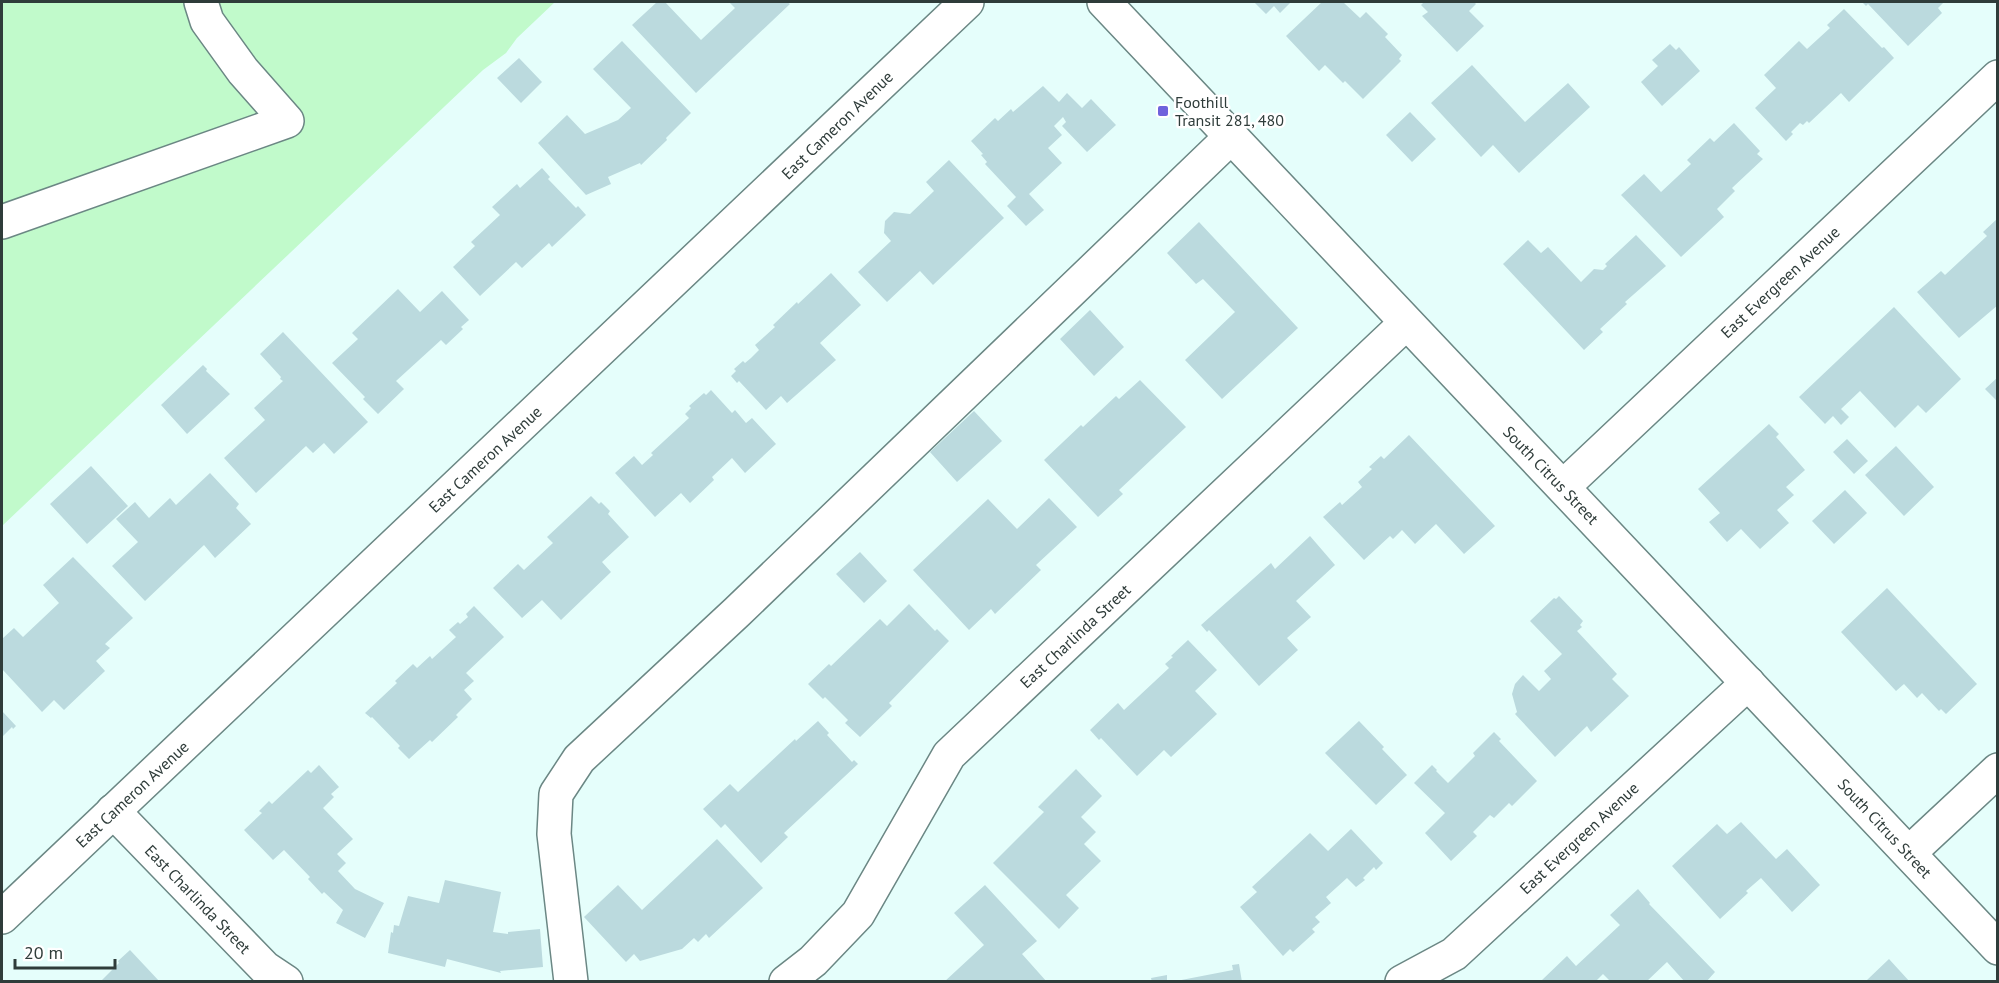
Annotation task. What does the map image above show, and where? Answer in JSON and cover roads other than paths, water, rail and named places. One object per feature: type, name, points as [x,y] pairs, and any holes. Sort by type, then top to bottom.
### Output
[{"type":"main road","points":[[2,222],[287,121],[243,71],[213,30],[207,21],[201,2]]},
{"type":"main road","name":"East Cameron Avenue","points":[[2,916],[967,2]]},
{"type":"main road","name":"South Citrus Street","points":[[1104,2],[1998,948]]},
{"type":"main road","name":"East Evergreen Avenue","points":[[1563,487],[1998,77]]},
{"type":"main road","points":[[571,981],[554,834],[556,794],[579,759],[746,604],[1231,137]]},
{"type":"main road","name":"East Charlinda Street","points":[[786,981],[813,961],[858,914],[949,755],[1406,323]]},
{"type":"main road","name":"East Evergreen Avenue","points":[[1402,981],[1454,954],[1748,683]]},
{"type":"main road","points":[[1909,853],[1998,770]]},
{"type":"main road","name":"East Charlinda Street","points":[[113,811],[265,968],[286,981]]},
{"type":"place","name":"Foothill Transit 281, 480","points":[[1163,111]]}]
